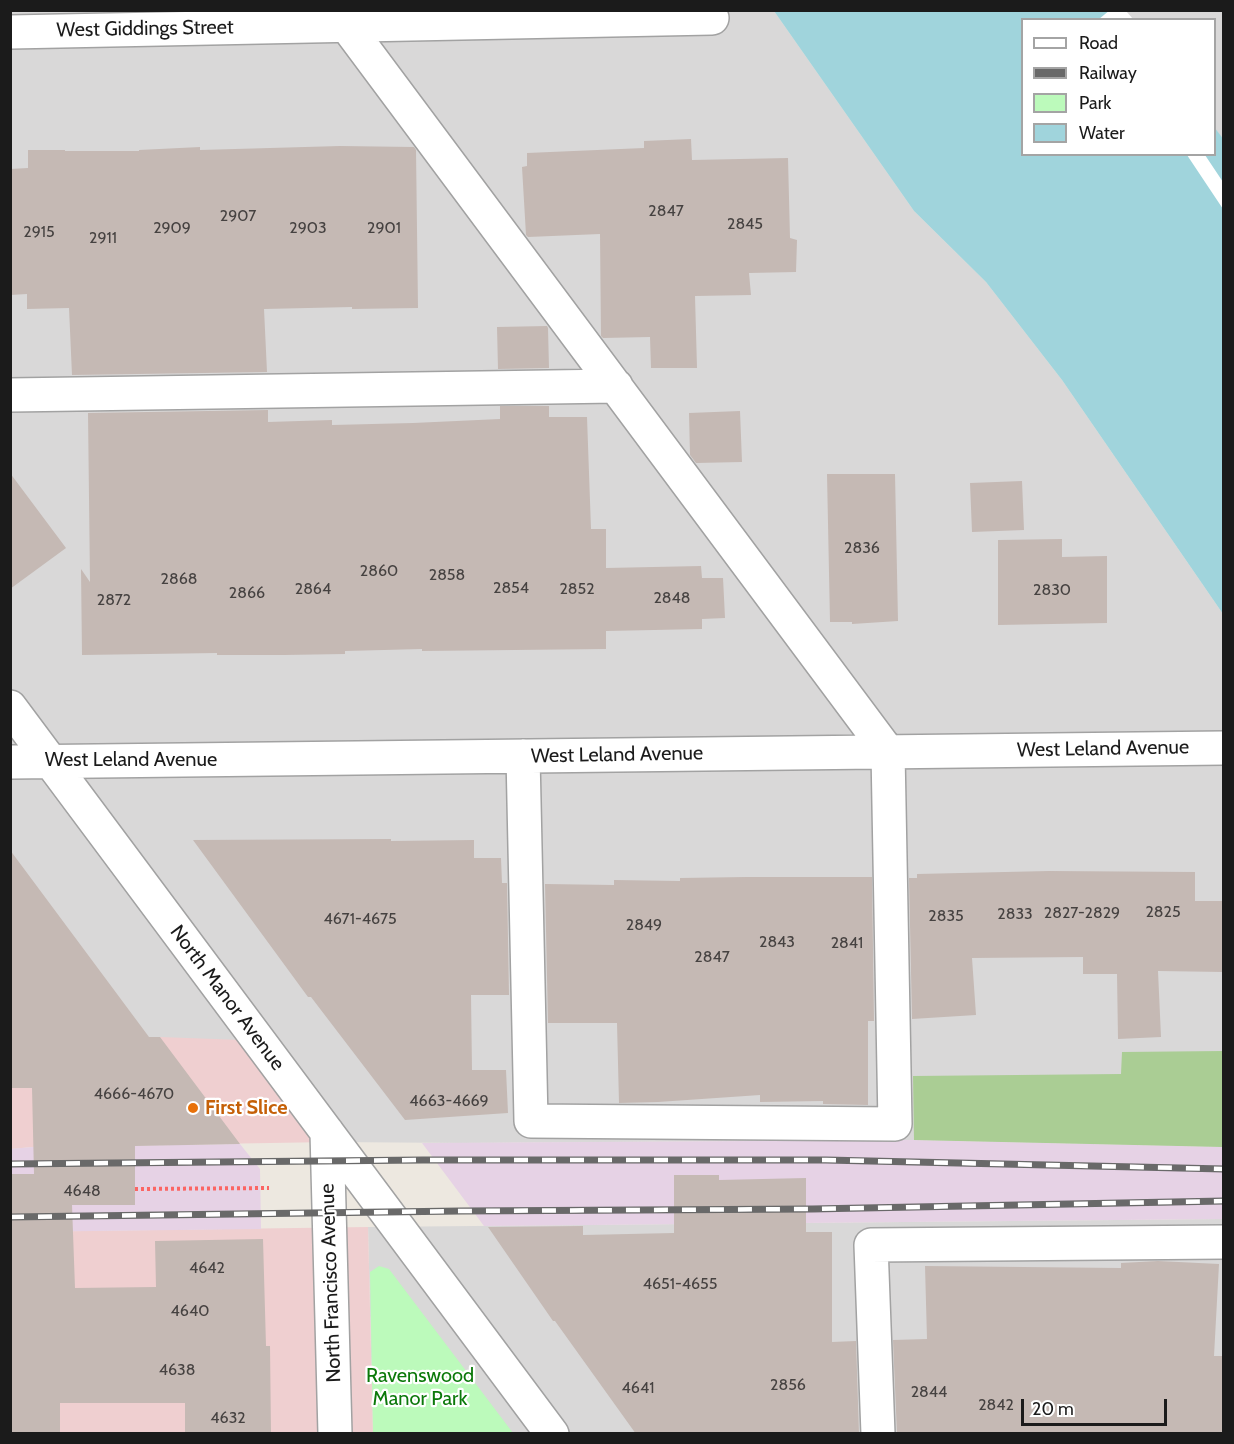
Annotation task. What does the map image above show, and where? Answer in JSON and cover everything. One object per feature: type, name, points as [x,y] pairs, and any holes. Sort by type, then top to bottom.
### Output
[{"type":"street","name":"West Giddings Street","points":[[10,32],[341,18],[712,18]]},
{"type":"street","points":[[341,18],[888,752],[895,1124],[531,1121],[523,756]]},
{"type":"street","points":[[10,395],[616,386]]},
{"type":"street","name":"North Manor Avenue","points":[[10,707],[552,1434]]},
{"type":"street","name":"West Leland Avenue","points":[[10,762],[1224,748]]},
{"type":"street","name":"North Francisco Avenue","points":[[327,1132],[335,1434]]},
{"type":"street","points":[[878,1434],[871,1245],[1224,1242]]},
{"type":"path","points":[[135,1189],[268,1188]]},
{"type":"shaded area","points":[[10,11],[774,11],[914,211],[986,282],[1062,380],[1223,614],[1223,1147],[914,1140],[330,1142],[160,1037],[11,1040]]},
{"type":"shaded area","points":[[1112,11],[1223,11],[1223,140],[1216,130],[1216,18],[1120,18]]},
{"type":"shaded area","points":[[160,1037],[242,1040],[330,1142],[11,1149],[10,1040]]},
{"type":"shaded area","points":[[914,1140],[1223,1147],[1223,1219],[484,1226],[422,1143]]},
{"type":"shaded area","points":[[240,1144],[260,1169],[261,1229],[11,1232],[10,1149]]},
{"type":"shaded area","points":[[1223,1219],[1223,1433],[373,1433],[368,1227]]},
{"type":"shaded area","points":[[368,1227],[373,1433],[11,1433],[10,1232]]},
{"type":"green space","points":[[1223,1051],[1223,1147],[914,1140],[913,1076],[1121,1074],[1122,1052]]},
{"type":"green space","name":"Ravenswood Manor Park","points":[[379,1266],[389,1269],[513,1433],[373,1433],[370,1272]]},
{"type":"water","points":[[774,11],[1112,11],[1120,18],[1021,18],[1021,156],[1216,156],[1216,129],[1224,140],[1223,614],[1062,380],[986,282],[914,211]]},
{"type":"pier","points":[[1110,10],[1126,11],[1132,18],[1100,18]]},
{"type":"pier","points":[[1188,156],[1206,156],[1223,182],[1223,209]]},
{"type":"building","points":[[691,139],[692,160],[788,158],[790,238],[797,240],[796,272],[749,273],[751,295],[695,296],[697,368],[651,368],[650,337],[603,338],[601,336],[600,234],[528,237],[526,235],[522,167],[527,166],[527,153],[644,148],[644,141]]},
{"type":"building","points":[[340,146],[414,147],[416,150],[418,308],[264,309],[267,372],[72,375],[69,308],[27,309],[27,294],[10,295],[10,169],[28,168],[28,150],[139,151],[200,147],[200,150]]},
{"type":"building","points":[[547,326],[549,368],[498,369],[497,327]]},
{"type":"building","points":[[500,406],[549,406],[549,417],[587,417],[591,529],[606,529],[606,568],[701,566],[702,578],[723,578],[725,618],[702,619],[702,629],[606,631],[606,649],[422,651],[422,649],[284,655],[217,655],[217,653],[82,655],[81,569],[90,582],[88,413],[268,410],[268,422],[332,420],[332,425],[500,419]]},
{"type":"building","points":[[740,411],[742,462],[696,463],[690,455],[689,413]]},
{"type":"building","points":[[10,473],[66,548],[10,589]]},
{"type":"building","points":[[827,474],[895,474],[898,621],[852,624],[852,622],[830,622]]},
{"type":"building","points":[[1022,481],[1024,530],[972,532],[970,483]]},
{"type":"building","points":[[1062,539],[1062,557],[1107,556],[1107,623],[998,625],[998,540]]},
{"type":"building","points":[[391,839],[391,841],[474,840],[474,858],[501,858],[502,883],[507,883],[509,995],[471,995],[472,1070],[506,1070],[508,1113],[405,1120],[311,997],[308,997],[193,840]]},
{"type":"building","points":[[10,850],[149,1037],[160,1037],[240,1144],[135,1146],[135,1205],[72,1205],[75,1288],[156,1287],[155,1241],[263,1239],[266,1346],[270,1346],[271,1434],[185,1434],[185,1403],[60,1403],[60,1434],[10,1434],[10,1174],[34,1174],[32,1088],[10,1088]]},
{"type":"building","points":[[1049,871],[1195,872],[1195,901],[1224,901],[1224,972],[1158,971],[1161,1037],[1118,1039],[1117,974],[1083,974],[1083,957],[972,958],[976,1015],[912,1019],[909,878],[917,878],[917,874]]},
{"type":"building","points":[[872,877],[874,1021],[868,1021],[868,1105],[823,1104],[823,1101],[760,1102],[760,1095],[619,1103],[617,1023],[548,1023],[545,884],[614,885],[614,880],[680,881],[680,878]]},
{"type":"building","points":[[674,1175],[719,1175],[719,1180],[806,1178],[806,1232],[832,1232],[832,1342],[856,1341],[859,1434],[636,1434],[488,1227],[583,1226],[583,1235],[674,1233]]},
{"type":"building","points":[[1158,1261],[1219,1264],[1214,1356],[1224,1356],[1224,1434],[897,1434],[893,1340],[927,1339],[925,1266],[1121,1268],[1121,1263]]},
{"type":"railway","points":[[10,1164],[423,1160],[826,1160],[1224,1169]]},
{"type":"railway","points":[[10,1217],[812,1209],[1224,1201]]},
{"type":"place","name":"First Slice","points":[[193,1108]]}]
